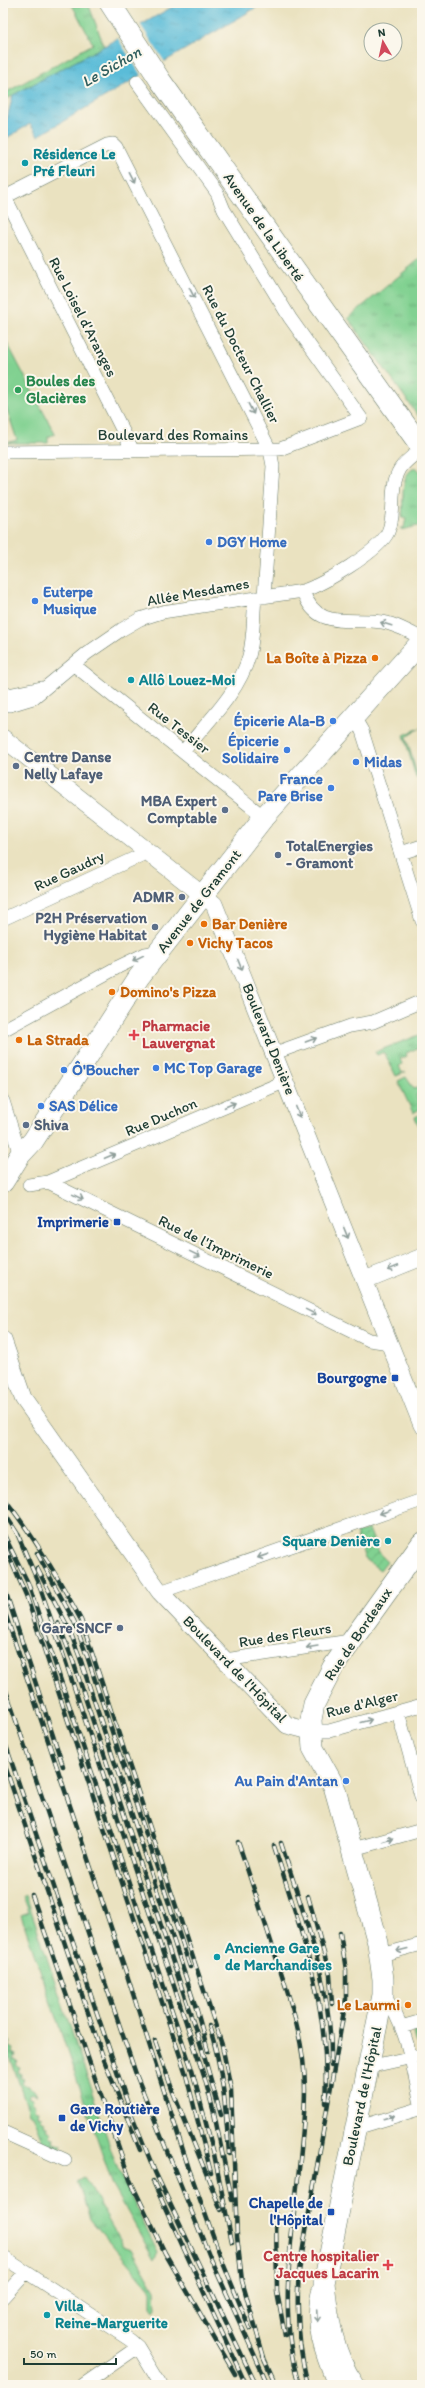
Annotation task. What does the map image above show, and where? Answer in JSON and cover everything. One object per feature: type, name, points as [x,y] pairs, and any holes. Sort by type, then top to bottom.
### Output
[{"type":"main road","name":"Avenue de la Liberté","points":[[115,10],[160,80],[422,448]]},
{"type":"main road","name":"Avenue de Gramont","points":[[3,1182],[20,1155],[33,1141],[139,977],[264,817],[422,640]]},
{"type":"main road","name":"Rue de Bordeaux","points":[[310,1731],[314,1704],[333,1667],[350,1641],[422,1543]]},
{"type":"main road","name":"Boulevard de l'Hôpital","points":[[310,1731],[313,1748],[334,1786],[353,1849],[381,1955],[382,1996],[356,2128],[326,2265],[324,2283],[328,2317],[335,2346],[349,2382]]},
{"type":"main road","name":"Boulevard de l'Hôpital","points":[[338,2213],[333,2265],[336,2302],[344,2343],[349,2382]]},
{"type":"street","name":"Boulevard des Romains","points":[[3,452],[270,450],[280,449],[360,418],[290,318],[224,210],[217,193],[137,82]]},
{"type":"street","name":"Rue du Docteur Challier","points":[[4,198],[107,145],[113,144],[121,156],[270,450],[273,466],[259,597],[249,655],[245,667],[233,690],[182,752]]},
{"type":"street","name":"Rue Loisel d'Aranges","points":[[4,198],[133,451]]},
{"type":"street","name":"Allée Mesdames","points":[[3,704],[10,705],[33,698],[121,630],[140,619],[162,612],[303,591],[328,580],[383,540],[391,521],[395,479],[405,463],[422,448]]},
{"type":"street","points":[[303,591],[307,602],[318,616],[328,619],[383,622],[422,640]]},
{"type":"street","name":"Rue Tessier","points":[[74,665],[264,817]]},
{"type":"street","name":"Allée Mesdames","points":[[3,696],[48,687]]},
{"type":"street","points":[[354,717],[362,731],[422,921]]},
{"type":"street","name":"Boulevard Denière","points":[[3,738],[203,895],[214,904],[219,912],[422,1425]]},
{"type":"street","points":[[400,852],[422,846]]},
{"type":"street","name":"Rue Gaudry","points":[[3,919],[148,852]]},
{"type":"street","points":[[3,1030],[118,967],[145,954],[159,952]]},
{"type":"street","points":[[118,967],[139,977]]},
{"type":"street","points":[[275,1053],[350,1026],[373,1022],[422,1001]]},
{"type":"street","name":"Rue Duchon","points":[[48,1182],[286,1082]]},
{"type":"street","points":[[3,1101],[20,1155]]},
{"type":"street","points":[[29,1185],[48,1182]]},
{"type":"street","name":"Rue de l'Imprimerie","points":[[48,1182],[369,1340],[390,1343]]},
{"type":"street","points":[[364,1280],[422,1257]]},
{"type":"street","name":"Boulevard de l'Hôpital","points":[[3,1340],[23,1398],[160,1592],[287,1725],[310,1731]]},
{"type":"street","points":[[160,1592],[422,1500]]},
{"type":"street","name":"Rue des Fleurs","points":[[225,1660],[350,1641]]},
{"type":"street","name":"Rue d'Alger","points":[[310,1731],[329,1731],[422,1705]]},
{"type":"street","points":[[398,1712],[422,1800]]},
{"type":"street","points":[[353,1849],[422,1830]]},
{"type":"street","points":[[381,1955],[422,1944]]},
{"type":"street","points":[[356,2128],[422,2108],[416,2056],[392,2006],[382,1996]]},
{"type":"street","points":[[401,2027],[422,2021]]},
{"type":"street","points":[[368,2067],[416,2056]]},
{"type":"street","points":[[3,2132],[65,2160]]},
{"type":"street","points":[[3,2257],[138,2347],[161,2385]]},
{"type":"street","points":[[3,2297],[26,2272]]},
{"type":"street","points":[[88,2384],[138,2347]]},
{"type":"green space","points":[[71,3],[88,3],[104,46],[3,101],[3,94],[93,44]]},
{"type":"green space","points":[[422,257],[422,421],[348,318]]},
{"type":"green space","name":"Boules des Glacières","points":[[3,335],[55,434],[48,437],[48,443],[6,443],[17,440],[3,398]]},
{"type":"green space","points":[[416,468],[422,473],[422,525],[402,530],[401,528],[404,528],[406,518],[402,517],[403,489],[407,475],[411,470]]},
{"type":"green space","points":[[422,727],[406,737],[418,778],[416,778],[404,735]]},
{"type":"green space","points":[[422,1034],[422,1046],[406,1053],[407,1056],[400,1059],[402,1064],[399,1066],[402,1073],[406,1072],[396,1076],[384,1052],[377,1055],[375,1052]]},
{"type":"green space","points":[[406,1077],[414,1089],[422,1086],[422,1092],[416,1095],[420,1109],[413,1113],[398,1081]]},
{"type":"green space","points":[[421,1114],[422,1116],[422,1133],[415,1117]]},
{"type":"green space","points":[[369,1529],[378,1552],[387,1561],[380,1570],[365,1559],[356,1533]]},
{"type":"green space","points":[[26,1895],[118,2170],[158,2252],[154,2259],[113,2186],[21,1915],[29,1912],[23,1896]]},
{"type":"green space","points":[[3,2028],[7,2030],[5,2034],[9,2036],[7,2040],[11,2042],[9,2047],[13,2049],[12,2053],[16,2055],[14,2059],[18,2061],[16,2065],[20,2067],[18,2072],[22,2074],[20,2078],[24,2079],[22,2083],[34,2090],[37,2095],[30,2093],[28,2097],[33,2099],[32,2103],[36,2105],[35,2109],[39,2110],[38,2115],[42,2116],[41,2120],[45,2122],[44,2126],[48,2127],[47,2131],[51,2133],[50,2137],[54,2138],[53,2143],[62,2145],[60,2150],[44,2144],[33,2115],[29,2113],[3,2035]]},
{"type":"green space","points":[[422,2031],[422,2042],[417,2044],[414,2033]]},
{"type":"green space","points":[[84,2177],[123,2246],[132,2249],[155,2290],[156,2308],[154,2311],[151,2307],[151,2290],[90,2219],[77,2181]]},
{"type":"water","name":"Le Sichon","points":[[179,3],[264,3],[38,136],[30,124],[3,140],[3,124],[6,122],[13,95],[99,49]]},
{"type":"pier","points":[[140,24],[166,64],[143,78],[117,37]]},
{"type":"railway","points":[[3,1497],[45,1557],[81,1620],[222,2045],[231,2089],[237,2236],[242,2281],[265,2361]]},
{"type":"railway","points":[[3,1511],[19,1536]]},
{"type":"railway","points":[[3,1533],[28,1583],[192,2070],[214,2154],[232,2242]]},
{"type":"railway","points":[[17,1533],[38,1582],[59,1642],[204,2076],[214,2113],[232,2200]]},
{"type":"railway","points":[[5,1547],[26,1595],[185,2071],[211,2173]]},
{"type":"railway","points":[[37,1553],[74,1621],[87,1656],[190,1967]]},
{"type":"railway","points":[[37,1568],[70,1631],[80,1658],[197,2011],[208,2051]]},
{"type":"railway","points":[[3,1584],[63,1766]]},
{"type":"railway","points":[[3,1607],[127,1975],[189,2169],[223,2263],[250,2329]]},
{"type":"railway","points":[[58,1623],[73,1661],[202,2049],[221,2115]]},
{"type":"railway","points":[[3,1682],[137,2077],[210,2257],[268,2385]]},
{"type":"railway","points":[[3,1737],[131,2113],[155,2172],[256,2385]]},
{"type":"railway","points":[[3,1760],[104,2060],[140,2150]]},
{"type":"railway","points":[[238,1842],[296,2021],[304,2072],[305,2090],[303,2126],[288,2276],[288,2313],[291,2350],[299,2385]]},
{"type":"railway","points":[[281,1843],[307,1925],[322,1980],[330,2036],[331,2065]]},
{"type":"railway","points":[[274,1846],[304,1941],[319,2003],[324,2035],[326,2069],[325,2103]]},
{"type":"railway","points":[[32,1895],[130,2180],[165,2253],[235,2374]]},
{"type":"railway","points":[[308,1896],[330,1975],[332,2004]]},
{"type":"railway","points":[[308,2385],[300,2343],[298,2300],[299,2271],[346,1999],[346,1970],[340,1933]]},
{"type":"railway","points":[[209,2026],[221,2073],[229,2154]]},
{"type":"railway","points":[[155,2041],[173,2092],[221,2210]]},
{"type":"railway","points":[[153,2181],[246,2385]]},
{"type":"railway","points":[[276,2215],[277,2292],[285,2335]]},
{"type":"railway","points":[[263,2356],[276,2385]]},
{"type":"place","name":"Résidence Le Pré Fleuri","points":[[25,163]]},
{"type":"place","name":"Boules des Glacières","points":[[18,390]]},
{"type":"place","name":"DGY Home","points":[[209,542]]},
{"type":"place","name":"Euterpe Musique","points":[[35,601]]},
{"type":"place","name":"La Boîte à Pizza","points":[[375,658]]},
{"type":"place","name":"Allô Louez-Moi","points":[[131,680]]},
{"type":"place","name":"Épicerie Ala-B","points":[[333,721]]},
{"type":"place","name":"Épicerie Solidaire","points":[[287,750]]},
{"type":"place","name":"Midas","points":[[356,762]]},
{"type":"place","name":"Centre Danse Nelly Lafaye","points":[[16,766]]},
{"type":"place","name":"France Pare Brise","points":[[331,788]]},
{"type":"place","name":"MBA Expert Comptable","points":[[225,810]]},
{"type":"place","name":"TotalEnergies - Gramont","points":[[278,855]]},
{"type":"place","name":"ADMR","points":[[182,897]]},
{"type":"place","name":"Bar Denière","points":[[204,924]]},
{"type":"place","name":"P2H Préservation Hygiène Habitat","points":[[155,927]]},
{"type":"place","name":"Vichy Tacos","points":[[190,943]]},
{"type":"place","name":"Domino's Pizza","points":[[112,992]]},
{"type":"place","name":"Pharmacie Lauvergnat","points":[[134,1035]]},
{"type":"place","name":"La Strada","points":[[19,1040]]},
{"type":"place","name":"MC Top Garage","points":[[156,1068]]},
{"type":"place","name":"Ô'Boucher","points":[[64,1070]]},
{"type":"place","name":"SAS Délice","points":[[41,1106]]},
{"type":"place","name":"Shiva","points":[[26,1125]]},
{"type":"place","name":"Imprimerie","points":[[117,1222]]},
{"type":"place","name":"Bourgogne","points":[[395,1378]]},
{"type":"place","name":"Square Denière","points":[[388,1541]]},
{"type":"place","name":"Gare SNCF","points":[[120,1628]]},
{"type":"place","name":"Au Pain d'Antan","points":[[346,1781]]},
{"type":"place","name":"Ancienne Gare de Marchandises","points":[[217,1957]]},
{"type":"place","name":"Le Laurmi","points":[[408,2005]]},
{"type":"place","name":"Gare Routière de Vichy","points":[[62,2118]]},
{"type":"place","name":"Chapelle de l'Hôpital","points":[[331,2212]]},
{"type":"place","name":"Centre hospitalier Jacques Lacarin","points":[[388,2265]]},
{"type":"place","name":"Villa Reine-Marguerite","points":[[47,2315]]}]
